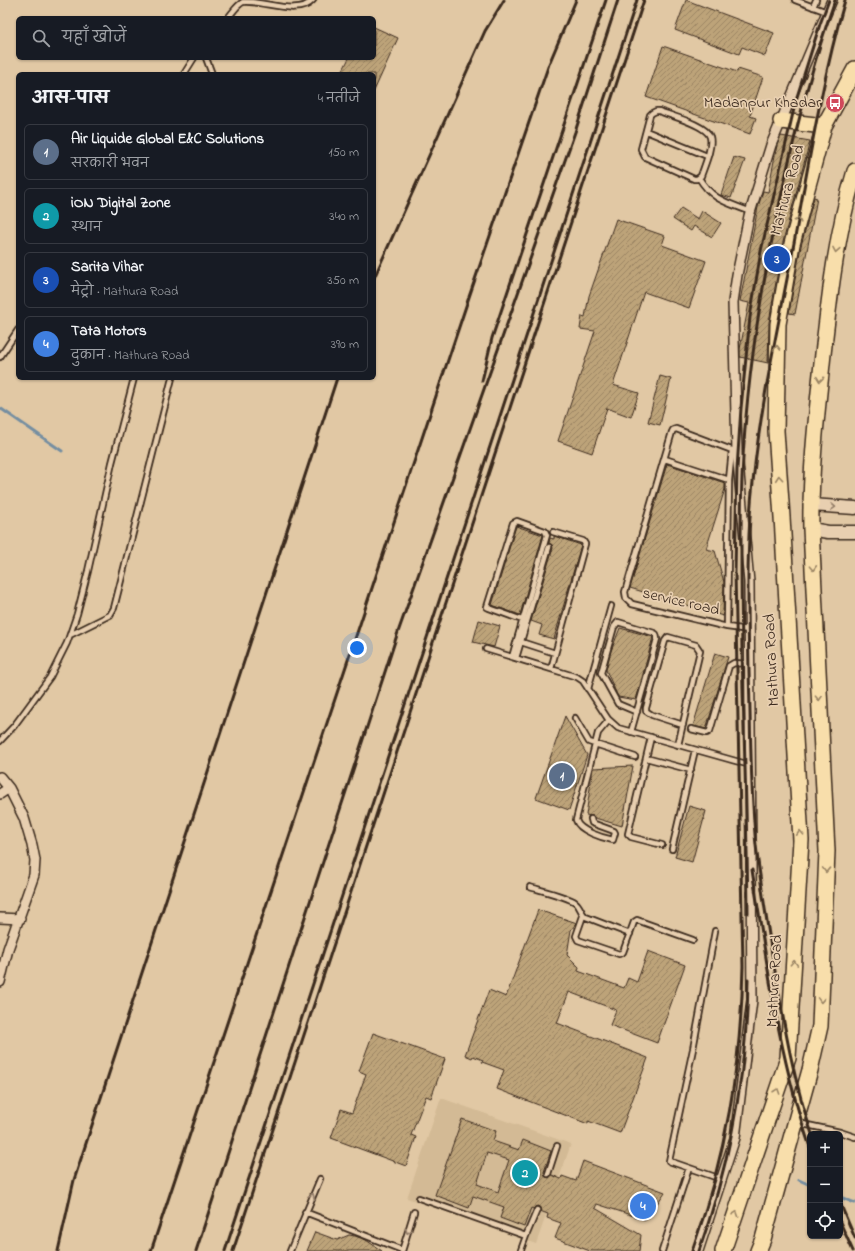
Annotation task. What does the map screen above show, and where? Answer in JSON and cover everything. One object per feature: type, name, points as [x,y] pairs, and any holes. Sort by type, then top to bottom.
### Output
[{"type":"highway","name":"Mathura Road","points":[[723,1251],[788,1058],[801,840],[776,431],[778,324],[792,244],[824,126],[855,69]]},
{"type":"highway","points":[[781,121],[824,126]]},
{"type":"highway","points":[[758,1251],[763,1239],[810,1070],[820,1026],[827,851],[811,505],[818,399],[836,251],[855,172]]},
{"type":"street","points":[[698,1251],[735,1138],[752,1000],[749,582],[734,451],[733,302],[737,275],[751,212],[771,145],[832,0]]},
{"type":"street","points":[[811,505],[855,508]]},
{"type":"street","points":[[811,529],[828,532],[855,532]]},
{"type":"street","points":[[0,778],[9,788],[24,818],[35,860],[34,875],[20,919],[8,949],[0,982]]},
{"type":"street","points":[[0,794],[9,788]]},
{"type":"street","points":[[0,918],[20,919]]},
{"type":"lane","points":[[229,16],[236,7],[243,2],[256,1],[302,7],[310,4],[314,0]]},
{"type":"lane","points":[[795,0],[827,12]]},
{"type":"lane","points":[[813,7],[816,0]]},
{"type":"lane","points":[[185,72],[193,60]]},
{"type":"lane","points":[[207,60],[211,72]]},
{"type":"lane","points":[[660,111],[700,126],[707,132],[710,137],[711,145],[699,178],[694,179],[645,157],[642,149],[650,115],[652,113],[660,111]]},
{"type":"lane","points":[[646,131],[708,156]]},
{"type":"lane","points":[[699,178],[706,190],[714,197],[751,212]]},
{"type":"lane","points":[[0,357],[16,333]]},
{"type":"lane","points":[[0,741],[14,726],[50,677],[70,634],[88,572],[112,463],[133,380]]},
{"type":"lane","points":[[70,634],[110,615],[114,608],[171,380]]},
{"type":"lane","name":"service road","points":[[676,429],[734,451],[729,480],[727,627],[632,604],[626,598],[625,592],[673,430],[676,429]]},
{"type":"lane","points":[[665,459],[729,480]]},
{"type":"lane","points":[[514,658],[522,620],[547,535],[545,531],[517,521],[513,523],[487,606],[522,620]]},
{"type":"lane","points":[[551,669],[585,544],[583,541],[553,532]]},
{"type":"lane","points":[[514,658],[521,642],[549,547]]},
{"type":"lane","points":[[588,689],[611,606]]},
{"type":"lane","points":[[631,732],[637,712],[657,637],[654,633],[618,622],[614,627],[601,673],[618,704],[637,712]]},
{"type":"lane","points":[[727,627],[749,630]]},
{"type":"lane","points":[[678,745],[683,725],[700,651],[696,645],[668,637],[665,641],[646,711],[652,715],[683,725]]},
{"type":"lane","points":[[521,642],[555,653]]},
{"type":"lane","points":[[486,649],[577,677],[583,681],[609,720],[618,728],[750,765]]},
{"type":"lane","points":[[691,730],[706,733],[710,731],[729,666],[734,662],[749,664]]},
{"type":"lane","points":[[575,718],[589,742],[635,757]]},
{"type":"lane","points":[[591,819],[592,823],[614,831],[615,833],[613,840],[583,829],[576,820],[599,730],[609,720]]},
{"type":"lane","points":[[651,737],[628,834],[631,837],[662,845]]},
{"type":"lane","points":[[672,849],[695,750]]},
{"type":"lane","points":[[646,758],[691,770]]},
{"type":"lane","points":[[530,887],[572,900],[579,907],[583,916],[576,936],[578,940],[621,954],[636,920],[640,920],[693,940]]},
{"type":"lane","points":[[583,916],[630,934]]},
{"type":"lane","points":[[715,931],[693,1049],[669,1160],[722,1179]]},
{"type":"lane","points":[[795,1123],[840,1132],[855,1137]]},
{"type":"lane","points":[[548,1174],[557,1146]]},
{"type":"lane","points":[[662,1251],[689,1168]]},
{"type":"lane","points":[[290,1251],[320,1179]]},
{"type":"lane","points":[[419,1198],[526,1236]]},
{"type":"lane","points":[[521,1250],[536,1210]]},
{"type":"lane","points":[[305,1212],[402,1251],[414,1212]]},
{"type":"shaded area","points":[[441,1098],[571,1144],[536,1244],[407,1198]]},
{"type":"building","points":[[686,0],[774,33],[765,56],[742,47],[739,54],[675,30]]},
{"type":"building","points":[[376,28],[398,38],[376,87],[376,72],[342,72],[348,60],[376,60]]},
{"type":"building","points":[[663,46],[737,72],[738,69],[763,77],[750,116],[756,118],[750,134],[646,97]]},
{"type":"building","points":[[781,136],[810,141],[783,242],[769,322],[768,363],[740,357],[740,349],[749,303],[740,301],[758,207],[763,191],[768,192],[777,145]]},
{"type":"building","points":[[734,157],[745,160],[731,198],[721,195]]},
{"type":"building","points":[[814,197],[817,198],[795,314],[789,313],[801,246]]},
{"type":"building","points":[[681,208],[698,219],[702,211],[721,223],[712,237],[694,226],[691,231],[673,219]]},
{"type":"building","points":[[616,219],[665,236],[662,245],[706,261],[689,308],[644,292],[613,385],[639,393],[631,417],[607,408],[592,453],[558,441],[595,331],[580,329],[582,316],[585,317],[589,296]]},
{"type":"building","points":[[660,376],[671,379],[660,425],[648,422]]},
{"type":"building","points":[[667,464],[725,483],[725,489],[706,549],[715,551],[724,582],[723,616],[630,588]]},
{"type":"building","points":[[516,526],[543,535],[520,615],[492,605]]},
{"type":"building","points":[[554,536],[581,545],[554,639],[539,635],[542,625],[531,621],[553,548],[549,543],[550,538],[554,539]]},
{"type":"building","points":[[479,620],[500,626],[494,647],[473,642]]},
{"type":"building","points":[[620,628],[653,637],[636,700],[618,697],[606,670],[611,651]]},
{"type":"building","points":[[715,653],[728,657],[706,729],[693,726]]},
{"type":"building","points":[[565,716],[587,755],[569,810],[536,798]]},
{"type":"building","points":[[633,766],[622,826],[586,815],[593,768]]},
{"type":"building","points":[[689,806],[706,811],[692,862],[675,857]]},
{"type":"building","points":[[538,910],[577,923],[571,930],[567,955],[579,967],[578,971],[624,988],[628,978],[637,982],[648,951],[685,965],[657,1043],[610,1025],[616,1010],[569,992],[557,1023],[648,1058],[620,1133],[588,1121],[588,1124],[497,1089],[504,1070],[482,1062],[483,1060],[473,1056],[472,1058],[465,1055],[489,990],[506,997]]},
{"type":"building","points":[[373,1033],[445,1059],[431,1098],[426,1096],[411,1135],[416,1137],[406,1166],[331,1138],[341,1109],[352,1113],[366,1074],[359,1071]]},
{"type":"building","points":[[462,1119],[496,1131],[493,1141],[519,1150],[523,1140],[551,1151],[544,1172],[546,1177],[549,1178],[552,1175],[561,1179],[562,1176],[576,1181],[583,1161],[665,1192],[646,1220],[597,1204],[595,1208],[641,1235],[639,1251],[590,1251],[555,1238],[561,1223],[547,1218],[548,1214],[540,1211],[538,1206],[533,1209],[531,1208],[524,1227],[500,1218],[504,1207],[473,1196],[469,1208],[435,1195]],"holes":[[[487,1153],[509,1160],[498,1192],[477,1184]]]},
{"type":"building","points":[[315,1232],[337,1240],[349,1235],[355,1236],[366,1240],[382,1251],[307,1251]]},
{"type":"waterway","points":[[0,408],[62,451]]},
{"type":"waterway","points":[[799,1180],[807,1184]]},
{"type":"waterway","points":[[843,1198],[855,1203]]},
{"type":"railway","points":[[376,274],[485,31],[504,0]]},
{"type":"railway","points":[[151,1251],[469,297],[549,64],[576,0]]},
{"type":"railway","points":[[482,381],[492,338],[606,0]]},
{"type":"railway","points":[[196,1251],[397,635],[575,132],[618,0]]},
{"type":"railway","points":[[225,1251],[637,0]]},
{"type":"railway","points":[[233,1251],[644,0]]},
{"type":"railway","points":[[692,1251],[704,1216],[723,1146],[735,1076],[742,1003],[743,966],[735,572],[737,469],[741,408],[750,317],[761,251],[796,100],[829,0]]},
{"type":"railway","points":[[748,913],[741,563],[742,477],[747,405],[761,298],[774,227],[793,143],[819,47],[835,0]]},
{"type":"railway","points":[[811,1131],[798,1088],[783,1019],[756,845],[751,759],[748,553],[756,452],[766,392],[816,121],[829,60],[845,0]]},
{"type":"railway","points":[[58,1251],[74,1180],[336,380]]},
{"type":"railway","points":[[752,870],[782,1045],[799,1113],[807,1138]]},
{"type":"railway","points":[[699,1251],[720,1185],[735,1117],[744,1049],[748,979]]},
{"type":"railway","points":[[843,1210],[855,1238]]},
{"type":"railway","points":[[843,1229],[853,1251]]},
{"type":"place","name":"Madanpur Khadar","points":[[835,103]]},
{"type":"place","name":"Sarita Vihar","points":[[777,259]]},
{"type":"place","name":"Air Liquide Global E&C Solutions","points":[[562,776]]},
{"type":"place","name":"iON Digital Zone","points":[[525,1173]]},
{"type":"place","name":"Tata Motors","points":[[643,1206]]}]
